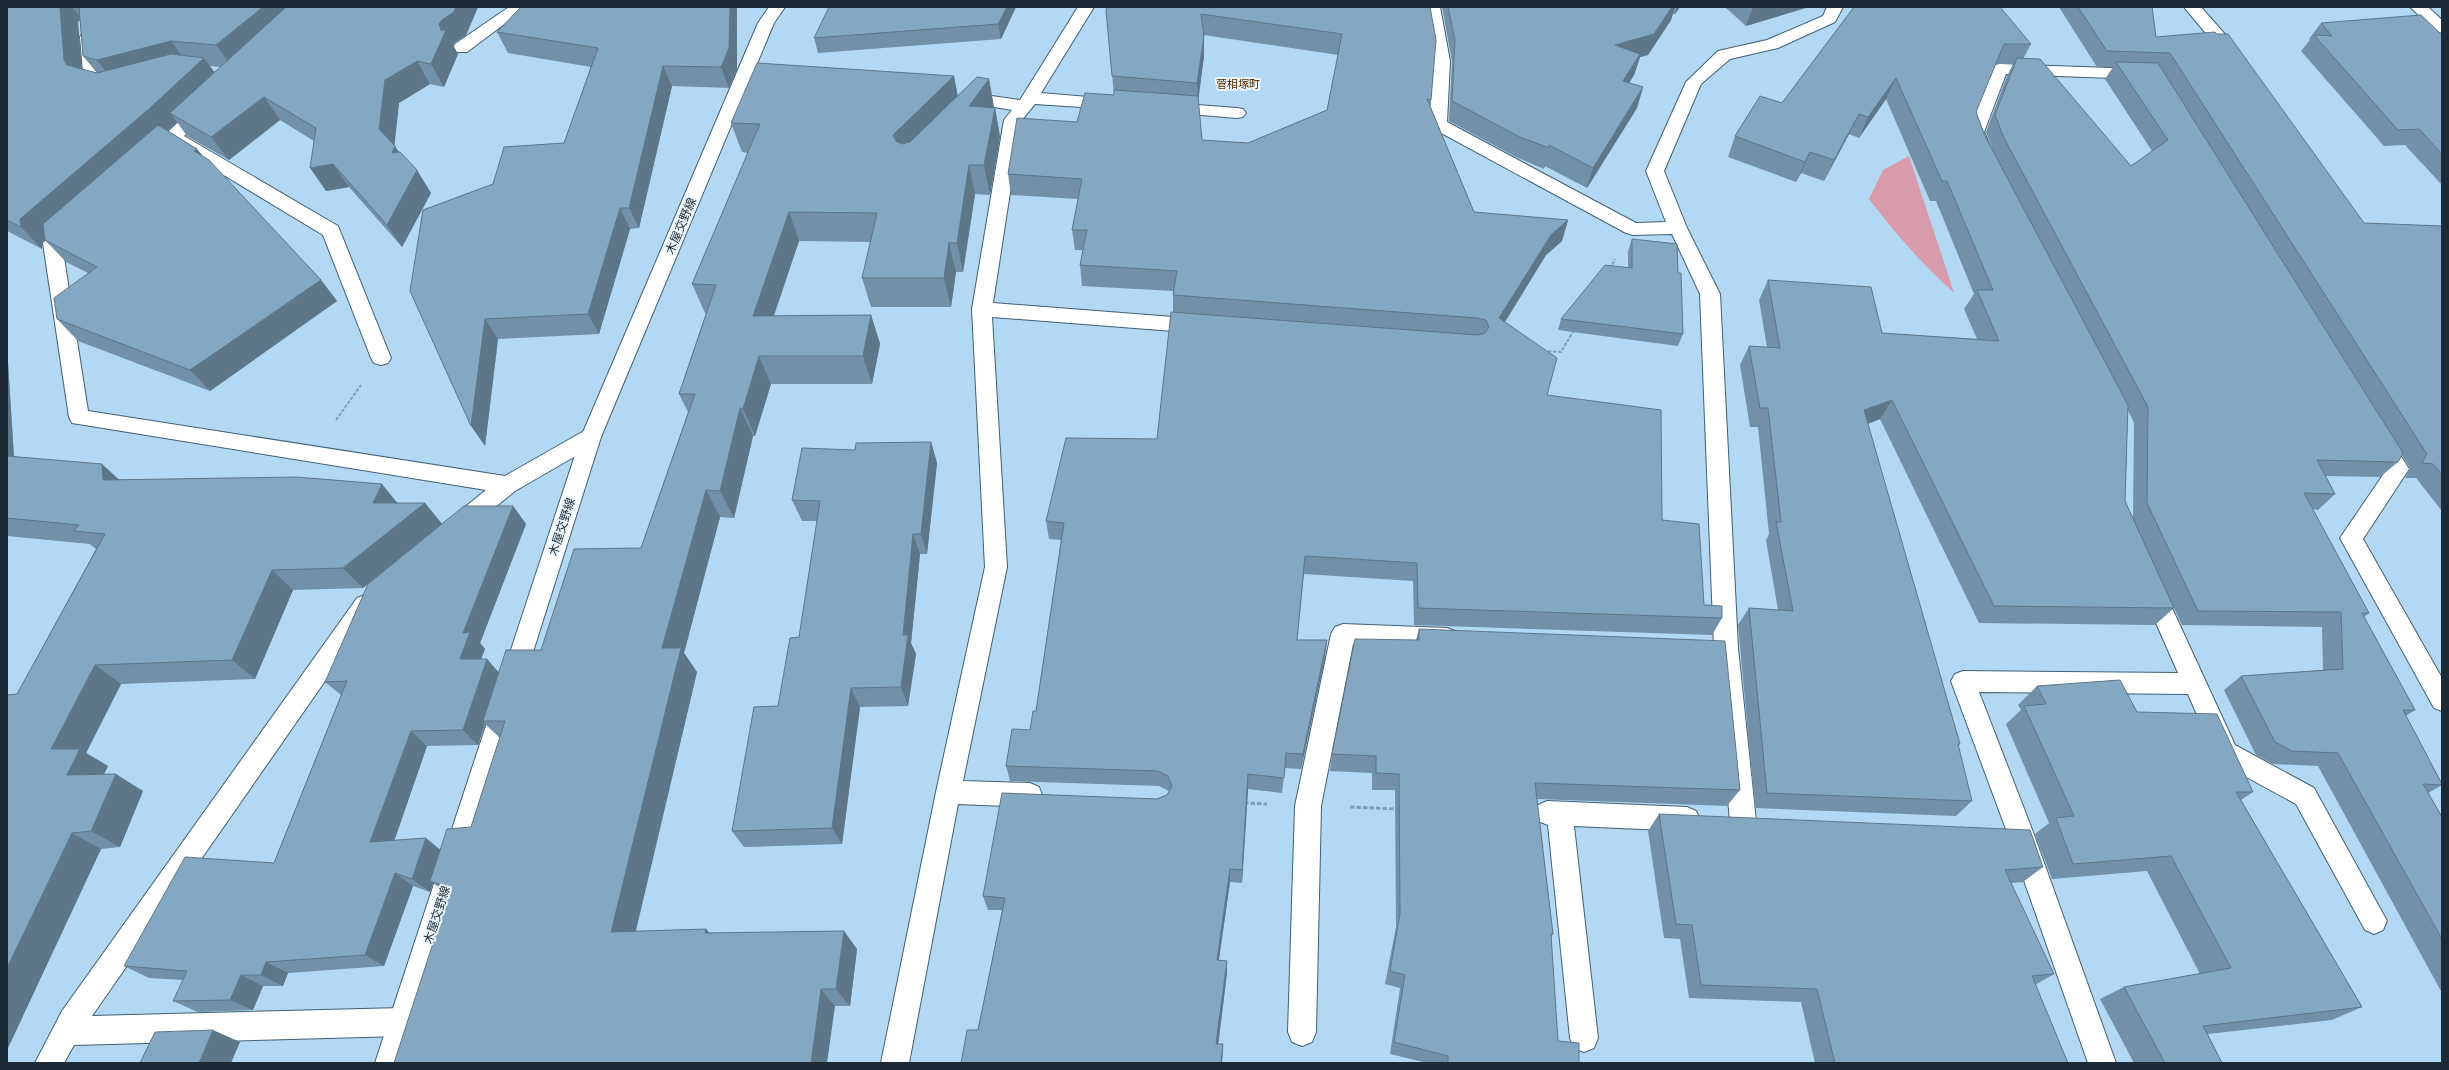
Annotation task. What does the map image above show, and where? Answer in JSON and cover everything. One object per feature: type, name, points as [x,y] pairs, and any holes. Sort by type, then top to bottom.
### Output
[{"type":"street","points":[[461,48],[519,7]]},
{"type":"street","name":"木屋交野線","points":[[389,1063],[592,437],[766,23],[777,7]]},
{"type":"street","points":[[895,1063],[948,792],[996,567],[982,309],[1013,120],[1027,102],[1086,7]]},
{"type":"street","points":[[1432,7],[1442,61],[1438,124],[1633,229],[1678,228]]},
{"type":"street","points":[[1584,1038],[1554,814],[1735,820],[1710,294],[1678,228],[1655,171],[1694,82],[1724,55],[1772,44],[1829,19],[1835,7]]},
{"type":"street","points":[[2192,7],[2224,44]]},
{"type":"street","points":[[2418,7],[2442,28]]},
{"type":"street","points":[[87,24],[92,83],[115,90],[129,86]]},
{"type":"street","points":[[1988,163],[1975,132],[2000,69],[2152,74],[2156,81]]},
{"type":"street","points":[[139,168],[174,137],[216,96]]},
{"type":"street","points":[[955,122],[978,99],[1125,105]]},
{"type":"street","points":[[1157,107],[1237,113]]},
{"type":"street","points":[[174,137],[331,231],[381,358]]},
{"type":"street","points":[[87,213],[52,243],[78,417],[507,486]]},
{"type":"street","points":[[982,309],[1220,327]]},
{"type":"street","points":[[2368,422],[2398,468],[2351,538],[2442,700]]},
{"type":"street","points":[[439,540],[507,486],[592,437]]},
{"type":"street","points":[[2143,570],[2226,753],[2305,796],[2374,921]]},
{"type":"street","points":[[49,1063],[66,1031],[367,602],[378,590]]},
{"type":"street","points":[[1302,1032],[1308,806],[1343,634],[1471,639]]},
{"type":"street","points":[[1702,648],[1726,648]]},
{"type":"street","points":[[2102,1063],[2008,831],[1963,681],[2196,684]]},
{"type":"street","points":[[948,792],[1050,796]]},
{"type":"street","points":[[66,1031],[402,1022]]},
{"type":"path","points":[[1609,270],[1633,229]]},
{"type":"path","points":[[1537,350],[1561,352],[1577,324]]},
{"type":"path","points":[[311,454],[381,358]]},
{"type":"path","points":[[1238,803],[1404,809]]},
{"type":"shaded area","points":[[1909,156],[1954,293],[1909,248],[1869,199],[1883,170]]},
{"type":"building","points":[[7,7],[60,7],[64,60],[67,65],[97,73],[171,54],[204,58],[149,109],[20,219],[21,227],[7,220]]},
{"type":"building","points":[[79,7],[263,7],[216,45],[171,41],[97,60],[83,56]]},
{"type":"building","points":[[286,7],[456,7],[454,12],[442,20],[439,24],[441,30],[446,30],[431,64],[417,61],[385,80],[379,129],[395,146],[392,153],[400,152],[417,170],[387,225],[333,164],[310,168],[316,128],[264,97],[211,137],[170,113]]},
{"type":"building","points":[[521,7],[730,7],[729,48],[721,67],[663,66],[629,208],[620,208],[588,314],[485,319],[471,426],[410,291],[423,210],[493,184],[504,147],[564,143],[598,48],[497,32]]},
{"type":"building","points":[[829,7],[1007,7],[998,24],[814,38]]},
{"type":"building","points":[[1107,7],[1430,7],[1436,40],[1431,100],[1427,99],[1474,212],[1568,220],[1551,235],[1499,318],[1557,358],[1547,395],[1661,410],[1662,520],[1699,524],[1704,605],[1722,606],[1722,618],[1418,608],[1417,563],[1305,556],[1297,640],[1327,640],[1303,754],[1286,753],[1284,778],[1248,774],[1242,870],[1230,869],[1217,960],[1227,961],[1216,1044],[1223,1044],[1221,1063],[961,1063],[967,1030],[978,1030],[1005,898],[983,896],[1002,793],[1157,799],[1167,795],[1172,786],[1168,776],[1158,771],[1006,766],[1012,729],[1030,730],[1033,711],[1036,711],[1064,523],[1046,521],[1066,438],[1157,439],[1171,312],[1477,335],[1485,333],[1489,327],[1486,320],[1477,318],[1173,295],[1177,271],[1080,265],[1087,230],[1072,230],[1082,179],[1008,174],[1017,118],[1077,122],[1085,93],[1114,95],[1114,90],[1198,96],[1202,140],[1248,143],[1327,110],[1342,34],[1201,14],[1204,36],[1197,83],[1112,76],[1106,10]]},
{"type":"building","points":[[1448,7],[1672,7],[1654,34],[1615,45],[1640,54],[1623,81],[1643,87],[1593,168],[1549,145],[1549,148],[1520,137],[1452,101],[1455,40]]},
{"type":"building","points":[[1854,7],[2000,7],[2031,44],[2004,44],[1976,112],[1985,136],[2128,405],[2125,501],[2174,608],[1994,606],[1892,400],[1864,410],[1960,744],[1958,744],[1972,801],[1767,793],[1749,608],[1793,611],[1776,522],[1781,522],[1768,408],[1760,408],[1749,346],[1780,348],[1768,280],[1871,287],[1882,333],[1999,341],[1977,290],[1993,290],[1947,181],[1942,181],[1896,78],[1868,117],[1859,114],[1834,160],[1810,152],[1805,162],[1735,136],[1760,96],[1782,103]]},
{"type":"building","points":[[2078,7],[2152,7],[2156,37],[2215,32],[2217,34],[2228,34],[2364,223],[2442,226],[2442,474],[2433,464],[2422,463],[2427,454],[2170,53],[2107,51]]},
{"type":"building","points":[[2421,15],[2442,35],[2442,154],[2419,129],[2398,130],[2314,35],[2332,36],[2321,23]]},
{"type":"building","points":[[2017,58],[2040,59],[2131,166],[2168,140],[2116,62],[2158,63],[2403,453],[2398,462],[2317,460],[2335,494],[2304,493],[2369,613],[2362,613],[2415,710],[2403,710],[2442,784],[2423,784],[2442,817],[2442,939],[2338,753],[2292,751],[2275,742],[2241,676],[2343,669],[2341,612],[2198,611],[2147,503],[2148,407],[2004,138],[1995,115]]},
{"type":"building","points":[[757,63],[954,76],[893,135],[896,141],[902,144],[910,142],[977,77],[989,79],[969,106],[995,108],[984,165],[969,165],[957,243],[949,243],[944,278],[862,278],[877,213],[789,212],[753,316],[871,315],[863,356],[759,356],[743,409],[740,408],[720,491],[706,490],[662,648],[681,648],[611,932],[706,929],[705,933],[844,931],[836,989],[821,989],[811,1063],[394,1063],[451,888],[430,881],[447,829],[471,827],[505,721],[483,721],[506,650],[541,650],[574,549],[641,548],[695,394],[679,394],[716,285],[692,284],[760,124],[731,123]]},
{"type":"building","points":[[158,125],[197,149],[194,151],[209,160],[321,280],[190,370],[57,319],[54,298],[97,267],[45,240],[43,224]]},
{"type":"building","points":[[1632,239],[1677,244],[1678,273],[1681,273],[1683,334],[1561,319],[1605,265],[1632,268]]},
{"type":"building","points":[[931,442],[921,534],[913,534],[903,635],[908,635],[901,687],[851,688],[832,828],[732,831],[754,707],[778,706],[790,638],[799,637],[820,501],[792,500],[802,448],[855,450],[856,443]]},
{"type":"building","points":[[7,456],[102,464],[103,480],[296,477],[382,484],[373,503],[425,503],[343,568],[272,570],[232,660],[95,665],[51,749],[80,749],[67,775],[116,774],[91,831],[72,833],[7,968],[7,695],[17,694],[105,534],[74,531],[79,525],[7,518]]},
{"type":"building","points":[[464,506],[513,506],[463,633],[470,632],[460,659],[487,659],[463,730],[411,731],[370,842],[426,838],[412,879],[395,873],[365,955],[266,962],[261,975],[241,975],[230,1000],[173,1001],[187,971],[124,966],[185,857],[274,863],[347,681],[325,682],[368,584]]},
{"type":"building","points":[[1419,629],[1725,641],[1740,790],[1535,783],[1553,934],[1551,934],[1558,1041],[1579,1043],[1579,1063],[1448,1063],[1448,1056],[1394,1042],[1405,975],[1390,971],[1400,913],[1399,774],[1376,773],[1376,756],[1332,754],[1355,639],[1419,640]]},
{"type":"building","points":[[2120,680],[2137,712],[2217,714],[2253,792],[2236,792],[2362,1007],[2203,1026],[2222,1063],[2165,1063],[2124,987],[2231,968],[2171,856],[2073,864],[2056,818],[2074,816],[2024,706],[2046,704],[2037,686]]},
{"type":"building","points":[[1659,814],[2030,830],[2043,867],[2005,870],[2054,974],[2032,976],[2068,1063],[1835,1063],[1817,989],[1701,985],[1692,925],[1676,924]]},
{"type":"building","points":[[213,1030],[199,1063],[140,1063],[155,1032]]},
{"type":"district","name":"菅相塚町","points":[[1238,84]]}]
